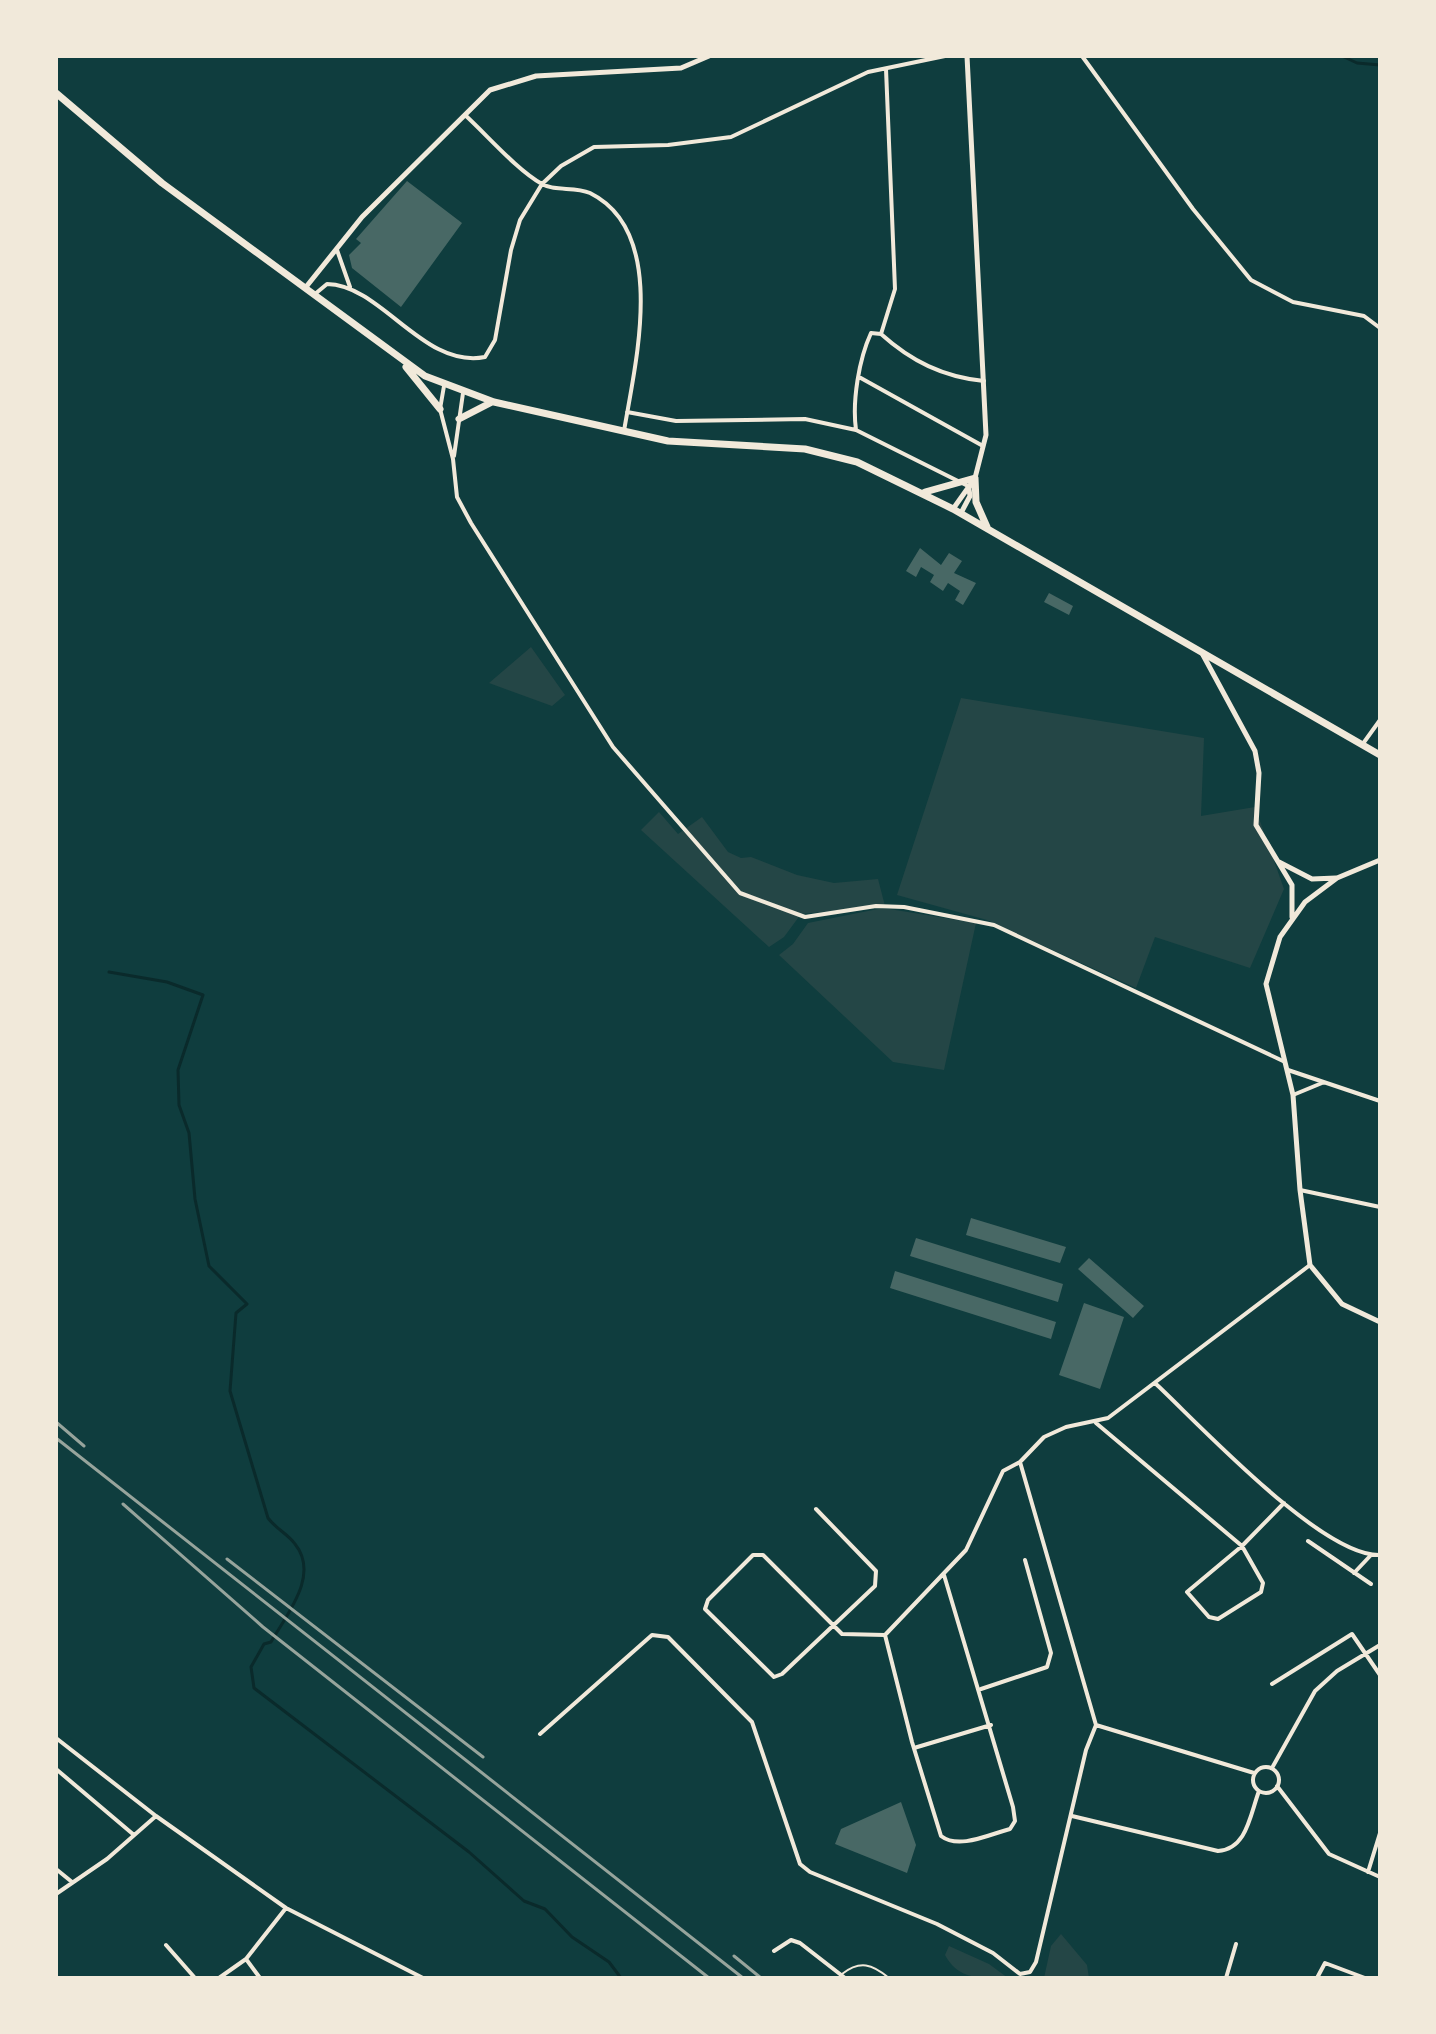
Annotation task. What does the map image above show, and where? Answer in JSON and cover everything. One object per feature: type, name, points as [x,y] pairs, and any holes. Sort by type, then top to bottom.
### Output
[{"type":"highway","points":[[56,93],[162,183],[306,287],[399,360],[444,386],[494,402],[668,441],[832,454],[922,492],[957,511],[1380,755]]},
{"type":"highway","points":[[399,360],[440,409]]},
{"type":"highway","points":[[459,419],[477,407],[494,402]]},
{"type":"highway","points":[[922,492],[967,487],[975,478]]},
{"type":"highway","points":[[975,478],[976,502],[989,529]]},
{"type":"street","points":[[306,287],[362,217],[490,90],[511,81],[536,76],[681,68],[709,56]]},
{"type":"street","points":[[315,294],[327,284],[350,287],[406,329],[444,350],[471,359],[485,357],[495,340],[511,250],[520,220],[542,184],[561,166],[594,147],[668,145],[731,137],[868,72],[945,56]]},
{"type":"street","points":[[967,56],[984,381],[984,446],[975,478]]},
{"type":"street","points":[[1082,56],[1193,209],[1251,280],[1293,302],[1364,316],[1380,328]]},
{"type":"street","points":[[881,334],[895,289],[886,69]]},
{"type":"street","points":[[463,114],[542,184],[591,194],[611,209],[628,232],[643,316],[624,431]]},
{"type":"street","points":[[337,250],[350,287]]},
{"type":"street","points":[[856,430],[859,377],[871,333],[881,334],[902,353],[939,372],[984,381]]},
{"type":"street","points":[[859,377],[984,446]]},
{"type":"street","points":[[444,386],[440,409],[453,459],[457,497],[471,523],[613,747],[740,893],[805,917],[876,906],[904,907],[994,925],[1283,1061]]},
{"type":"street","points":[[453,459],[463,393]]},
{"type":"street","points":[[627,412],[676,421],[805,419],[856,430],[967,487],[957,511]]},
{"type":"street","points":[[1201,651],[1255,751],[1259,773],[1256,825],[1292,885],[1292,918]]},
{"type":"street","points":[[1362,745],[1380,720]]},
{"type":"street","points":[[1380,860],[1337,878],[1305,902],[1277,944],[1266,984],[1293,1095],[1300,1190],[1310,1265],[1342,1304],[1380,1322]]},
{"type":"street","points":[[1278,861],[1312,879],[1337,878]]},
{"type":"street","points":[[1292,885],[1303,876]]},
{"type":"street","points":[[1312,879],[1317,891]]},
{"type":"street","points":[[1293,895],[1305,902]]},
{"type":"street","points":[[1287,1070],[1380,1101]]},
{"type":"street","points":[[1293,1095],[1324,1083]]},
{"type":"street","points":[[1300,1190],[1380,1207]]},
{"type":"street","points":[[816,1509],[876,1571],[877,1579],[875,1586],[833,1625],[774,1677],[705,1609],[705,1604],[758,1553],[833,1625],[842,1634],[856,1637],[885,1635],[966,1550],[1003,1471],[1020,1462],[1044,1437],[1066,1427],[1096,1423],[1155,1383],[1310,1265]]},
{"type":"street","points":[[1155,1383],[1306,1522],[1358,1552],[1380,1555]]},
{"type":"street","points":[[1096,1423],[1242,1546],[1263,1588],[1218,1619],[1209,1617],[1187,1592],[1242,1546],[1284,1503]]},
{"type":"street","points":[[540,1734],[652,1635],[668,1637],[752,1722],[800,1864],[810,1872],[944,1927],[993,1953],[1020,1974],[1030,1972],[1036,1962],[1086,1750],[1096,1725],[1020,1462]]},
{"type":"street","points":[[1308,1541],[1371,1584]]},
{"type":"street","points":[[1354,1573],[1371,1555]]},
{"type":"street","points":[[981,1689],[1047,1667],[1051,1653],[1025,1560]]},
{"type":"street","points":[[885,1635],[941,1836],[948,1842],[960,1843],[1010,1829],[1015,1821],[1013,1807],[981,1689],[944,1575]]},
{"type":"street","points":[[1272,1684],[1352,1634],[1380,1675]]},
{"type":"street","points":[[1272,1768],[1315,1691],[1337,1671],[1380,1645]]},
{"type":"street","points":[[914,1748],[991,1725]]},
{"type":"street","points":[[1096,1725],[1254,1773]]},
{"type":"street","points":[[56,1738],[156,1816],[286,1908],[423,1978]]},
{"type":"street","points":[[1260,1767],[1272,1768],[1279,1778],[1277,1786],[1267,1793],[1259,1791],[1254,1785],[1254,1773],[1260,1767]]},
{"type":"street","points":[[56,1769],[134,1835]]},
{"type":"street","points":[[1277,1786],[1329,1854],[1380,1877]]},
{"type":"street","points":[[1072,1816],[1218,1851],[1231,1850],[1241,1841],[1259,1791]]},
{"type":"street","points":[[56,1894],[156,1816]]},
{"type":"street","points":[[1368,1872],[1380,1833]]},
{"type":"street","points":[[56,1869],[72,1882]]},
{"type":"street","points":[[219,1978],[246,1959],[286,1908]]},
{"type":"street","points":[[774,1951],[791,1940],[800,1943],[843,1976]]},
{"type":"street","points":[[1226,1978],[1236,1944]]},
{"type":"street","points":[[166,1945],[195,1978]]},
{"type":"street","points":[[246,1959],[260,1978]]},
{"type":"street","points":[[1317,1978],[1325,1963],[1365,1978]]},
{"type":"lane","points":[[843,1976],[854,1965],[863,1963],[889,1978]]},
{"type":"shaded area","points":[[531,647],[565,695],[552,706],[489,683]]},
{"type":"shaded area","points":[[961,698],[1204,738],[1201,816],[1255,807],[1284,889],[1250,968],[1155,937],[1136,988],[987,920],[897,895]]},
{"type":"shaded area","points":[[659,812],[678,834],[702,817],[728,852],[741,858],[751,857],[797,875],[834,883],[878,879],[885,906],[801,914],[784,937],[769,947],[641,830]]},
{"type":"shaded area","points":[[883,908],[976,923],[944,1070],[893,1062],[779,955],[793,944],[808,923]]},
{"type":"shaded area","points":[[1061,1934],[1087,1965],[1089,1978],[1044,1978],[1051,1946]]},
{"type":"shaded area","points":[[949,1946],[989,1964],[1008,1978],[980,1978],[964,1974],[945,1955]]},
{"type":"building","points":[[407,181],[462,223],[401,307],[352,268],[349,255],[361,243],[356,239]]},
{"type":"building","points":[[920,548],[941,565],[949,553],[962,561],[954,573],[976,583],[963,605],[955,600],[960,591],[948,583],[943,591],[930,582],[934,575],[921,567],[916,577],[906,571]]},
{"type":"building","points":[[1049,593],[1073,606],[1069,615],[1044,602]]},
{"type":"building","points":[[971,1218],[1066,1247],[1060,1263],[966,1235]]},
{"type":"building","points":[[916,1238],[1063,1284],[1058,1302],[910,1256]]},
{"type":"building","points":[[1089,1258],[1144,1306],[1133,1318],[1078,1269]]},
{"type":"building","points":[[895,1271],[1056,1322],[1051,1339],[890,1288]]},
{"type":"building","points":[[1084,1303],[1124,1317],[1100,1389],[1059,1375]]},
{"type":"building","points":[[901,1802],[916,1845],[907,1873],[835,1844],[841,1829]]},
{"type":"waterway","points":[[1342,56],[1357,63],[1380,65]]},
{"type":"waterway","points":[[109,972],[167,982],[203,995],[178,1070],[179,1105],[189,1133],[195,1199],[209,1266],[247,1304],[236,1313],[230,1391],[268,1518],[295,1544],[304,1568],[303,1581],[292,1607],[271,1642],[264,1644],[251,1667],[254,1688],[469,1852],[524,1901],[545,1909],[572,1937],[609,1962],[621,1978]]},
{"type":"railway","points":[[56,1422],[84,1446]]},
{"type":"railway","points":[[56,1438],[743,1978]]},
{"type":"railway","points":[[123,1504],[263,1627],[709,1978]]},
{"type":"railway","points":[[227,1559],[483,1757]]},
{"type":"railway","points":[[734,1956],[761,1978]]}]
